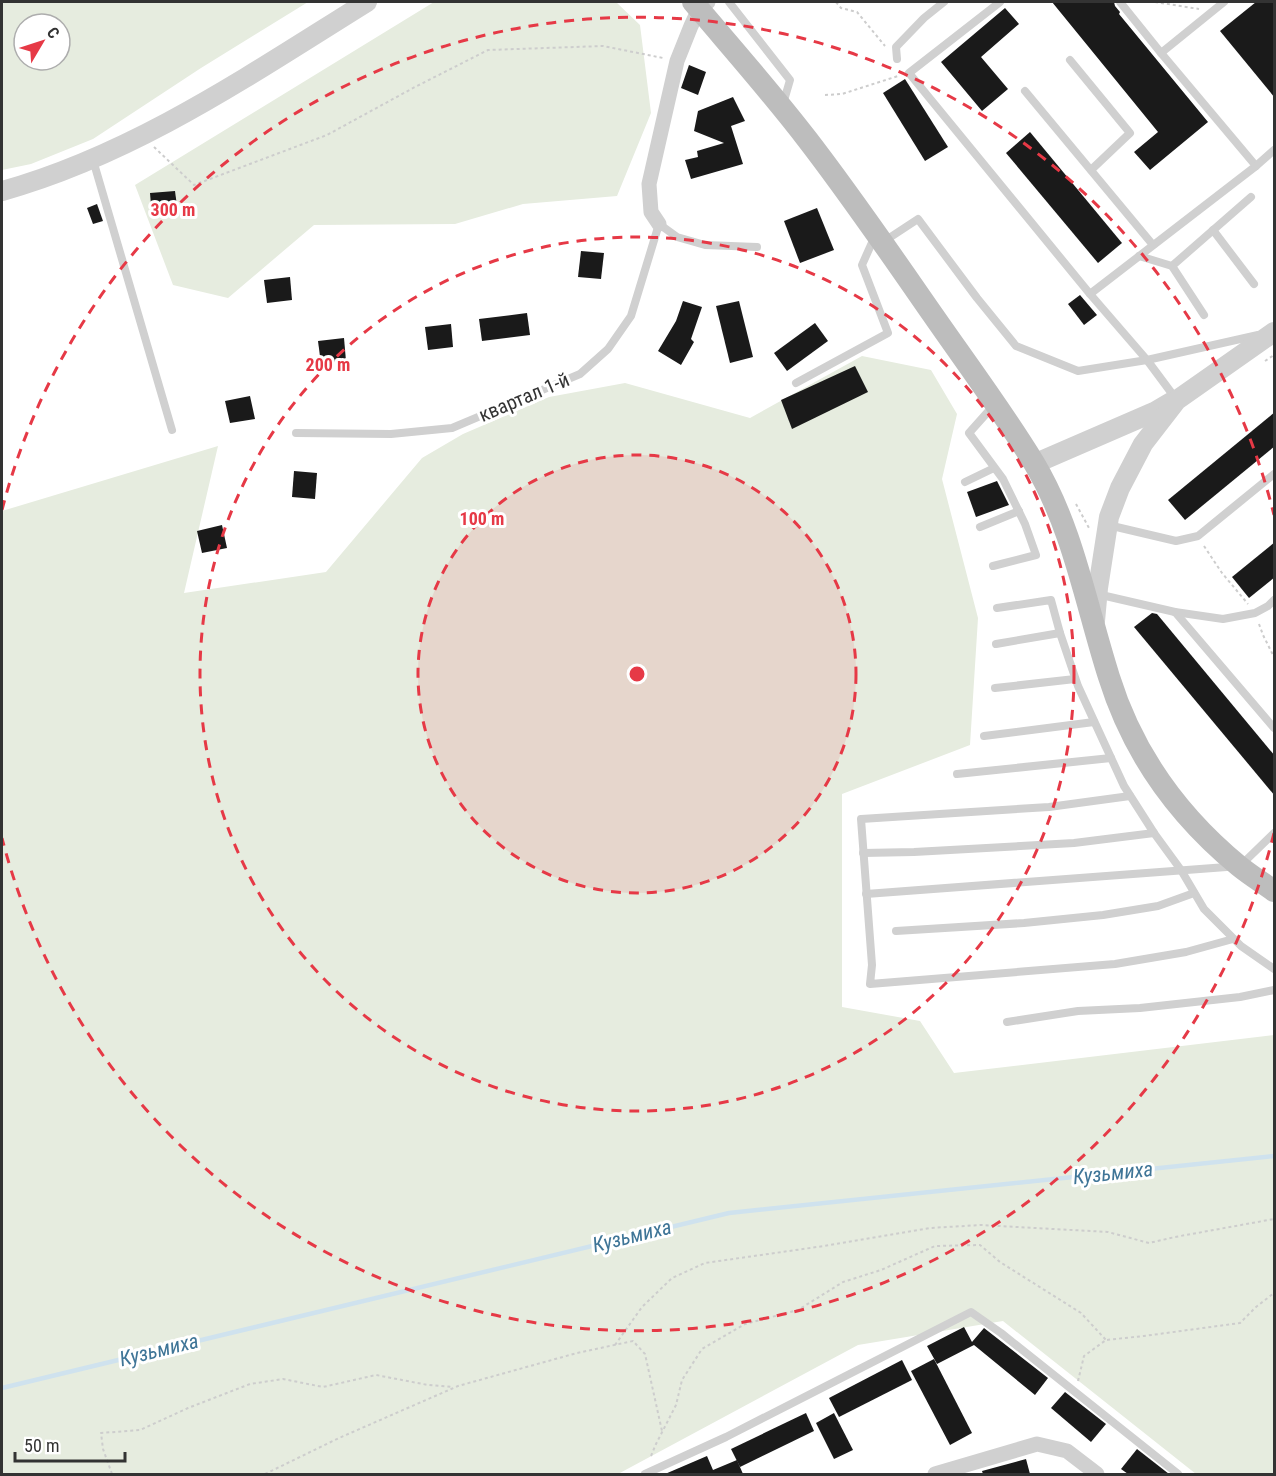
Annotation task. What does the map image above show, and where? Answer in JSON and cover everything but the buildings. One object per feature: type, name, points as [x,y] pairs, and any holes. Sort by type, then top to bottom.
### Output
[{"type":"main road","points":[[700,4],[808,140],[995,404],[1034,464],[1054,500],[1067,535],[1109,680],[1146,762],[1171,798],[1201,830],[1240,866],[1275,891]]},
{"type":"street","points":[[2,191],[93,158],[167,123],[368,2]]},
{"type":"street","points":[[659,224],[651,212],[649,184],[677,61],[700,4]]},
{"type":"street","points":[[1034,464],[1177,400],[1275,331]]},
{"type":"street","points":[[1094,627],[1109,517],[1120,488],[1138,453],[1177,400]]},
{"type":"street","points":[[935,1474],[1037,1444],[1067,1451],[1097,1474]]},
{"type":"lane","points":[[729,2],[790,80],[782,108]]},
{"type":"lane","points":[[897,59],[896,47],[924,18],[944,2]]},
{"type":"lane","points":[[1000,2],[909,73],[1147,360],[1177,400]]},
{"type":"lane","points":[[1120,2],[1256,166]]},
{"type":"lane","points":[[1161,53],[1224,2]]},
{"type":"lane","points":[[1070,60],[1130,133],[1091,170]]},
{"type":"lane","points":[[1025,91],[1153,245]]},
{"type":"lane","points":[[1090,294],[1275,150]]},
{"type":"lane","points":[[93,158],[172,430]]},
{"type":"lane","points":[[1172,266],[1251,197]]},
{"type":"lane","points":[[796,383],[888,333],[862,266],[879,238],[918,219],[1016,346],[1078,371],[1147,360],[1275,331]]},
{"type":"lane","points":[[659,224],[677,237],[705,245],[757,247]]},
{"type":"lane","name":"квартал 1-й","points":[[296,433],[391,434],[452,428],[580,374],[608,349],[631,316],[659,224]]},
{"type":"lane","points":[[1214,230],[1254,284]]},
{"type":"lane","points":[[1139,256],[1172,266],[1204,315]]},
{"type":"lane","points":[[993,566],[1036,555],[1025,524],[1003,479],[969,433],[995,404]]},
{"type":"lane","points":[[965,482],[994,468]]},
{"type":"lane","points":[[1108,525],[1176,541],[1198,536],[1275,474]]},
{"type":"lane","points":[[980,527],[1019,512]]},
{"type":"lane","points":[[1097,594],[1175,612],[1223,619],[1255,613],[1275,600]]},
{"type":"lane","points":[[997,608],[1052,600],[1060,633],[1076,679],[1130,796],[1181,870],[1204,909],[1241,946],[1275,969]]},
{"type":"lane","points":[[1175,612],[1275,728]]},
{"type":"lane","points":[[996,644],[1060,633]]},
{"type":"lane","points":[[995,688],[1076,679]]},
{"type":"lane","points":[[984,735],[1094,722]]},
{"type":"lane","points":[[957,774],[1111,758]]},
{"type":"lane","points":[[1130,796],[1049,807],[861,819],[872,964],[870,984],[1114,964],[1186,952],[1233,939]]},
{"type":"lane","points":[[863,853],[1074,843],[1154,833]]},
{"type":"lane","points":[[866,894],[1240,866],[1275,833]]},
{"type":"lane","points":[[896,931],[1013,924],[1103,915],[1158,906],[1194,893]]},
{"type":"lane","points":[[1007,1022],[1078,1011],[1140,1008],[1240,997],[1275,990]]},
{"type":"lane","points":[[645,1474],[757,1422],[971,1312],[1001,1333],[1178,1474]]},
{"type":"path","points":[[836,2],[841,8],[857,12],[897,59]]},
{"type":"path","points":[[1155,2],[1213,11]]},
{"type":"path","points":[[141,135],[194,185],[327,135],[488,50],[603,46],[677,61]]},
{"type":"path","points":[[825,95],[842,94],[909,73]]},
{"type":"path","points":[[1265,361],[1275,355]]},
{"type":"path","points":[[1206,548],[1222,573]]},
{"type":"path","points":[[615,1345],[642,1307],[672,1278],[705,1263],[930,1228],[981,1225],[1108,1232],[1149,1243],[1186,1234],[1275,1219]]},
{"type":"path","points":[[651,1456],[676,1405],[682,1380],[702,1349],[745,1324],[798,1310],[843,1282],[880,1270],[934,1246],[980,1245],[1000,1262],[1081,1314],[1106,1340]]},
{"type":"path","points":[[1078,1381],[1084,1356],[1106,1340],[1240,1323],[1275,1293]]},
{"type":"path","points":[[265,1474],[339,1438],[455,1388],[577,1353],[633,1341],[645,1354],[662,1432]]},
{"type":"path","points":[[112,1474],[102,1449],[101,1433],[140,1430],[250,1384],[283,1379],[323,1387],[376,1375],[455,1388]]},
{"type":"shaded area","points":[[2,2],[308,2],[201,68],[93,139],[31,164],[2,170]]},
{"type":"shaded area","points":[[434,2],[616,2],[640,25],[651,113],[617,196],[523,204],[455,224],[314,225],[228,298],[173,285],[135,185]]},
{"type":"shaded area","points":[[862,356],[931,370],[957,414],[942,479],[978,618],[970,745],[842,794],[842,1007],[920,1021],[954,1073],[1274,1035],[1274,1474],[1196,1474],[1003,1321],[858,1345],[618,1474],[2,1474],[2,511],[218,446],[184,593],[326,572],[422,458],[463,434],[549,397],[625,383],[750,418]]},
{"type":"waterway","name":"Кузьмиха","points":[[2,1388],[729,1213],[1274,1156]]}]
